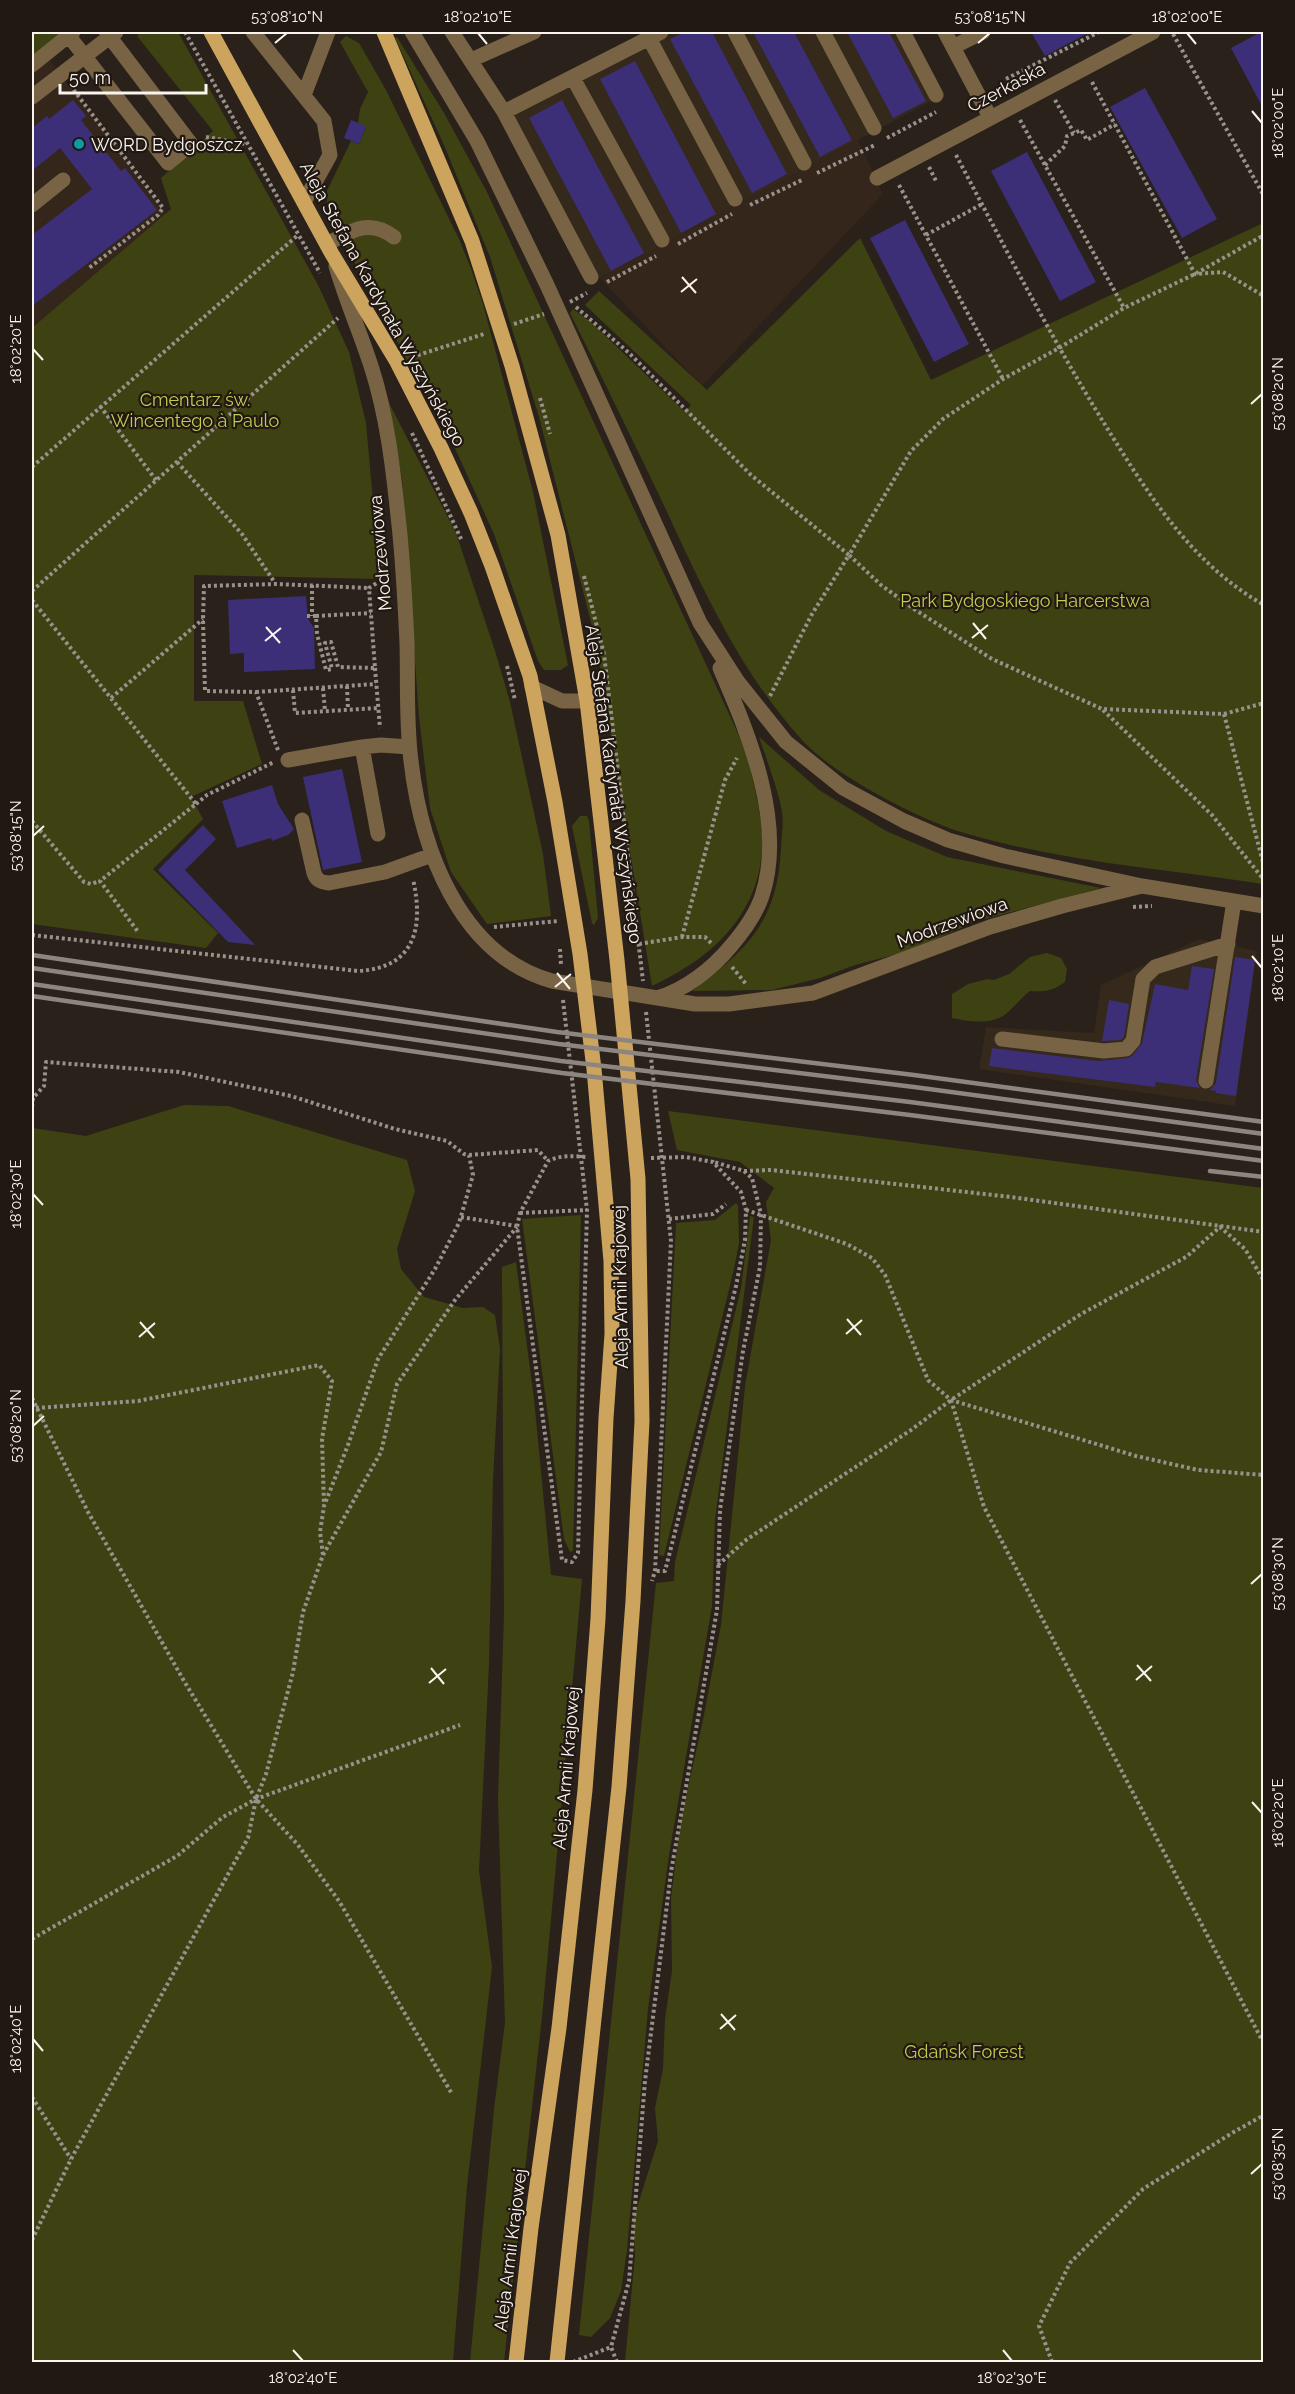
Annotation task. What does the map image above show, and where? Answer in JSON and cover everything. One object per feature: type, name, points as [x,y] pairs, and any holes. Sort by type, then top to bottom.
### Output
[{"type":"main road","name":"Aleja Stefana Kardynała Wyszyńskiego","points":[[211,32],[329,249],[397,362],[471,513],[492,566],[532,687],[555,802],[580,954]]},
{"type":"main road","name":"Aleja Stefana Kardynała Wyszyńskiego","points":[[384,32],[507,326],[558,535],[587,701],[617,960],[638,1179]]},
{"type":"main road","name":"Aleja Armii Krajowej","points":[[516,2362],[531,2228],[560,2028],[585,1790],[598,1619],[606,1418],[612,1334],[611,1261],[594,1069],[580,954]]},
{"type":"main road","name":"Aleja Armii Krajowej","points":[[557,2362],[619,1787],[633,1600],[642,1421],[638,1179]]},
{"type":"street","points":[[253,32],[324,121],[330,155],[304,202]]},
{"type":"street","points":[[304,95],[328,32]]},
{"type":"street","points":[[412,32],[477,141],[542,274],[700,623],[754,750],[767,814],[767,872],[762,897],[750,919],[722,957],[692,981],[670,994],[648,997]]},
{"type":"street","points":[[452,32],[504,112],[595,284]]},
{"type":"street","points":[[471,60],[534,32]]},
{"type":"street","points":[[735,32],[804,164]]},
{"type":"street","points":[[822,32],[874,128]]},
{"type":"street","points":[[903,32],[936,95]]},
{"type":"street","points":[[945,32],[990,117]]},
{"type":"street","points":[[953,47],[983,32]]},
{"type":"street","name":"Czerkaska","points":[[877,178],[1153,32]]},
{"type":"street","points":[[32,65],[70,33],[85,55],[168,163],[191,144],[110,33],[85,55],[32,98]]},
{"type":"street","points":[[504,112],[573,78],[646,36],[740,205]]},
{"type":"street","points":[[573,78],[667,246]]},
{"type":"street","points":[[32,205],[63,180]]},
{"type":"street","points":[[329,249],[354,230],[374,226],[394,237]]},
{"type":"street","name":"Modrzewiowa","points":[[329,249],[372,370],[389,449],[398,517],[407,640],[409,747],[421,820],[432,855],[447,889],[471,925],[485,941],[515,966],[536,977],[552,981],[695,1004],[729,1004],[813,993],[990,927],[1143,886],[1263,906]]},
{"type":"street","points":[[700,623],[738,682],[786,742],[843,788],[904,821],[948,840],[1004,856],[1143,886]]},
{"type":"street","points":[[532,687],[562,701],[587,701]]},
{"type":"street","points":[[288,760],[362,747],[381,745],[409,747]]},
{"type":"street","points":[[362,747],[378,834]]},
{"type":"street","points":[[302,820],[314,873],[316,879],[321,882],[329,883],[385,872],[432,855]]},
{"type":"street","points":[[1206,1081],[1234,901]]},
{"type":"street","points":[[1002,1039],[1104,1052],[1126,1049],[1133,1041],[1143,979],[1155,967],[1228,944]]},
{"type":"path","points":[[185,32],[324,281]]},
{"type":"path","points":[[1006,80],[1099,32]]},
{"type":"path","points":[[1173,34],[1263,196]]},
{"type":"path","points":[[1090,79],[1195,274]]},
{"type":"path","points":[[68,82],[164,208],[89,268]]},
{"type":"path","points":[[1054,98],[1074,134]]},
{"type":"path","points":[[886,139],[937,112]]},
{"type":"path","points":[[1019,118],[1124,308]]},
{"type":"path","points":[[1045,165],[1065,146],[1067,136],[1081,130],[1087,140],[1114,124]]},
{"type":"path","points":[[207,137],[247,144]]},
{"type":"path","points":[[876,144],[740,205],[595,284],[571,302],[629,353],[752,475],[849,555],[881,585],[992,659],[1102,709],[1212,815],[1263,880]]},
{"type":"path","points":[[954,152],[1059,348],[1144,489],[1215,572],[1263,605]]},
{"type":"path","points":[[928,166],[937,183]]},
{"type":"path","points":[[899,185],[1003,379]]},
{"type":"path","points":[[926,236],[982,204]]},
{"type":"path","points":[[32,467],[298,235]]},
{"type":"path","points":[[766,705],[812,614],[911,451],[943,419],[1003,379],[1124,308],[1195,274],[1263,235]]},
{"type":"path","points":[[1195,274],[1223,272],[1263,296]]},
{"type":"path","points":[[397,362],[549,313]]},
{"type":"path","points":[[32,591],[341,315],[345,325]]},
{"type":"path","points":[[100,406],[156,480]]},
{"type":"path","points":[[412,432],[465,549]]},
{"type":"path","points":[[177,462],[242,534],[276,584]]},
{"type":"path","points":[[376,684],[256,692],[205,691],[204,586],[276,584],[369,588],[383,579],[382,545]]},
{"type":"path","points":[[312,585],[312,616],[326,670],[332,669],[325,643],[331,642],[338,667],[375,668],[369,588]]},
{"type":"path","points":[[32,600],[196,804]]},
{"type":"path","points":[[312,616],[371,613]]},
{"type":"path","points":[[111,698],[203,619]]},
{"type":"path","points":[[503,656],[518,711]]},
{"type":"path","points":[[347,686],[348,710]]},
{"type":"path","points":[[323,688],[325,711]]},
{"type":"path","points":[[293,690],[295,713],[378,708]]},
{"type":"path","points":[[32,821],[84,882],[91,884],[100,881],[207,795],[281,758],[256,692]]},
{"type":"path","points":[[1102,709],[1224,714],[1263,703]]},
{"type":"path","points":[[1224,714],[1263,866]]},
{"type":"path","points":[[32,935],[252,961],[358,971],[374,970],[390,964],[404,954],[413,941],[417,925],[415,889],[409,864]]},
{"type":"path","points":[[100,881],[140,933]]},
{"type":"path","points":[[557,910],[559,930]]},
{"type":"path","points":[[493,927],[559,921]]},
{"type":"path","points":[[682,937],[639,944],[648,997],[671,1241],[655,1571],[665,1571],[736,1286],[745,1240],[746,1210],[741,1192],[713,1162]]},
{"type":"path","points":[[560,940],[561,968]]},
{"type":"path","points":[[563,997],[587,1210],[578,1553],[572,1562],[562,1560],[517,1227],[520,1213],[548,1161],[570,1156]]},
{"type":"path","points":[[32,1107],[32,1098],[44,1086],[46,1062],[179,1072],[291,1096],[395,1129],[447,1141],[464,1154],[538,1150],[548,1161]]},
{"type":"path","points":[[324,1506],[378,1359],[435,1269],[461,1217],[472,1175],[469,1155]]},
{"type":"path","points":[[675,1158],[702,1159],[744,1171],[771,1170],[1011,1197],[1263,1232]]},
{"type":"path","points":[[617,2362],[611,2347],[629,2281],[648,2057],[671,1872],[717,1610],[717,1565],[721,1543],[720,1510],[741,1363],[760,1267],[761,1214],[752,1178],[744,1171]]},
{"type":"path","points":[[669,1219],[713,1214],[726,1204]]},
{"type":"path","points":[[520,1213],[587,1210]]},
{"type":"path","points":[[746,1210],[847,1244],[872,1258],[885,1275],[928,1380],[951,1400],[1136,1456],[1198,1470],[1263,1475]]},
{"type":"path","points":[[461,1217],[517,1227]]},
{"type":"path","points":[[32,2240],[72,2159],[248,1838],[256,1799],[266,1774],[293,1672],[303,1612],[323,1555],[381,1452],[397,1384],[455,1300],[517,1227]]},
{"type":"path","points":[[1220,1227],[1245,1249],[1263,1281]]},
{"type":"path","points":[[717,1565],[746,1540],[951,1400],[1082,1314],[1185,1257],[1220,1227]]},
{"type":"path","points":[[36,1408],[138,1401],[319,1365],[332,1381],[322,1439],[324,1506],[320,1533],[323,1555]]},
{"type":"path","points":[[32,1398],[88,1512],[184,1681],[256,1799],[298,1845],[339,1901],[452,2094]]},
{"type":"path","points":[[951,1400],[984,1507],[1263,2044]]},
{"type":"path","points":[[32,1939],[177,1856],[223,1817],[256,1799],[460,1725]]},
{"type":"path","points":[[32,2097],[72,2159]]},
{"type":"path","points":[[1052,2362],[1039,2326],[1070,2263],[1143,2189],[1263,2115]]},
{"type":"path","points":[[571,2362],[611,2347]]},
{"type":"shaded area","points":[[673,32],[895,32],[931,101],[600,278],[512,116]]},
{"type":"shaded area","points":[[32,37],[166,213],[32,329]]},
{"type":"shaded area","points":[[858,140],[883,194],[702,386],[600,278]]},
{"type":"shaded area","points":[[1199,939],[1257,951],[1235,1106],[979,1069],[986,1027],[1094,1033],[1101,985]]},
{"type":"green space","points":[[32,32],[62,32],[32,57]]},
{"type":"green space","name":"Cmentarz św. Wincentego à Paulo","points":[[141,32],[178,32],[318,285],[349,352],[366,423],[380,579],[194,575],[194,701],[243,701],[262,764],[191,797],[203,819],[153,869],[218,933],[206,948],[32,924],[32,328],[171,209],[161,178],[213,131],[137,36]]},
{"type":"green space","points":[[346,36],[359,43],[386,90],[459,239],[483,304],[533,492],[568,665],[561,670],[544,670],[538,661],[494,534],[454,446],[347,249],[327,207],[327,191],[351,141],[359,144],[366,127],[358,123],[360,109],[368,92],[340,42]]},
{"type":"green space","points":[[397,37],[444,113],[487,192],[748,755],[762,832],[761,859],[756,884],[733,926],[716,944],[676,974],[652,986],[596,642],[539,417],[490,257],[444,145],[395,38]]},
{"type":"green space","name":"Park Bydgoskiego Harcerstwa","points":[[1263,223],[1263,884],[1041,852],[968,834],[927,819],[880,796],[816,754],[779,713],[722,625],[570,313],[573,309],[592,323],[685,412],[691,405],[585,305],[599,291],[707,390],[860,238],[931,380]]},
{"type":"green space","points":[[388,401],[456,533],[496,654],[510,702],[543,854],[551,916],[487,924],[451,872],[430,808],[419,717],[402,479]]},
{"type":"green space","points":[[759,737],[819,790],[886,831],[947,857],[1101,888],[974,922],[909,951],[855,965],[820,978],[772,990],[692,991],[729,962],[756,932],[773,897],[778,875],[783,817]]},
{"type":"green space","points":[[580,816],[587,816],[589,821],[598,918],[594,925],[572,826]]},
{"type":"green space","points":[[1047,953],[1061,958],[1067,969],[1065,982],[1049,990],[1030,991],[998,1019],[983,1022],[952,1018],[952,994],[968,984],[988,979],[994,980],[1009,974],[1030,957]]},
{"type":"green space","points":[[184,1105],[228,1106],[407,1160],[415,1191],[397,1249],[401,1269],[424,1297],[463,1308],[483,1307],[495,1315],[500,1349],[479,1871],[492,1967],[467,2186],[453,2362],[32,2362],[32,1128],[86,1136]]},
{"type":"green space","name":"Gdańsk Forest","points":[[668,1111],[1263,1188],[1263,2362],[625,2362],[635,2256],[633,2220],[658,2141],[655,2108],[663,2069],[665,2019],[672,1971],[671,1898],[681,1819],[721,1625],[745,1386],[771,1240],[766,1202],[774,1188],[740,1162],[677,1150]]},
{"type":"green space","points":[[736,1203],[739,1243],[734,1269],[664,1556],[659,1555],[676,1223],[715,1220]]},
{"type":"green space","points":[[581,1215],[573,1551],[570,1552],[564,1539],[522,1219]]},
{"type":"green space","points":[[750,1216],[754,1217],[715,1520],[712,1606],[669,1855],[648,2009],[627,2250],[621,2291],[610,2318],[591,2337],[579,2335],[656,1583],[674,1581],[675,1562],[741,1288]]},
{"type":"green space","points":[[516,1262],[534,1399],[551,1575],[582,1579],[543,2007],[504,2362],[470,2362],[494,2109],[505,2023],[498,1799],[504,1615],[502,1267]]},
{"type":"building","points":[[685,32],[712,32],[787,174],[752,193],[670,39]]},
{"type":"building","points":[[753,32],[794,32],[852,140],[820,157]]},
{"type":"building","points":[[847,32],[889,32],[926,101],[893,118]]},
{"type":"building","points":[[1031,32],[1090,32],[1045,56]]},
{"type":"building","points":[[1263,32],[1263,108],[1231,48]]},
{"type":"building","points":[[635,61],[716,214],[681,233],[600,79]]},
{"type":"building","points":[[1145,88],[1217,219],[1182,238],[1110,107]]},
{"type":"building","points":[[73,100],[86,116],[81,120],[121,171],[125,168],[157,210],[32,306],[32,235],[92,189],[60,148],[32,171],[32,128],[47,116],[49,119]]},
{"type":"building","points":[[562,100],[644,253],[611,271],[529,118]]},
{"type":"building","points":[[351,120],[366,126],[359,144],[344,138]]},
{"type":"building","points":[[1027,152],[1096,282],[1060,301],[991,171]]},
{"type":"building","points":[[905,220],[969,344],[934,362],[870,238]]},
{"type":"building","points":[[306,596],[308,619],[314,628],[315,669],[244,672],[244,653],[230,654],[228,600]]},
{"type":"building","points":[[342,769],[362,862],[323,870],[303,777]]},
{"type":"building","points":[[272,785],[278,804],[294,829],[288,835],[272,841],[271,838],[237,848],[222,801]]},
{"type":"building","points":[[203,825],[216,839],[185,870],[255,945],[228,942],[158,870]]},
{"type":"building","points":[[1235,957],[1255,960],[1236,1096],[1210,1090],[1216,1083]]},
{"type":"building","points":[[1192,966],[1214,969],[1196,1080],[1200,1088],[1156,1082],[1155,1087],[989,1066],[992,1048],[1098,1061],[1128,1058],[1142,1043],[1155,984],[1188,990]]},
{"type":"building","points":[[1109,1000],[1129,1004],[1124,1037],[1121,1040],[1102,1041]]},
{"type":"railway","points":[[32,955],[557,1032],[914,1075],[1264,1122]]},
{"type":"railway","points":[[32,968],[559,1044],[914,1087],[1264,1134]]},
{"type":"railway","points":[[32,984],[561,1061],[910,1102],[1264,1149]]},
{"type":"railway","points":[[32,996],[562,1073],[1264,1161]]},
{"type":"railway","points":[[1210,1171],[1264,1177]]},
{"type":"place","name":"WORD Bydgoszcz","points":[[79,144]]}]
